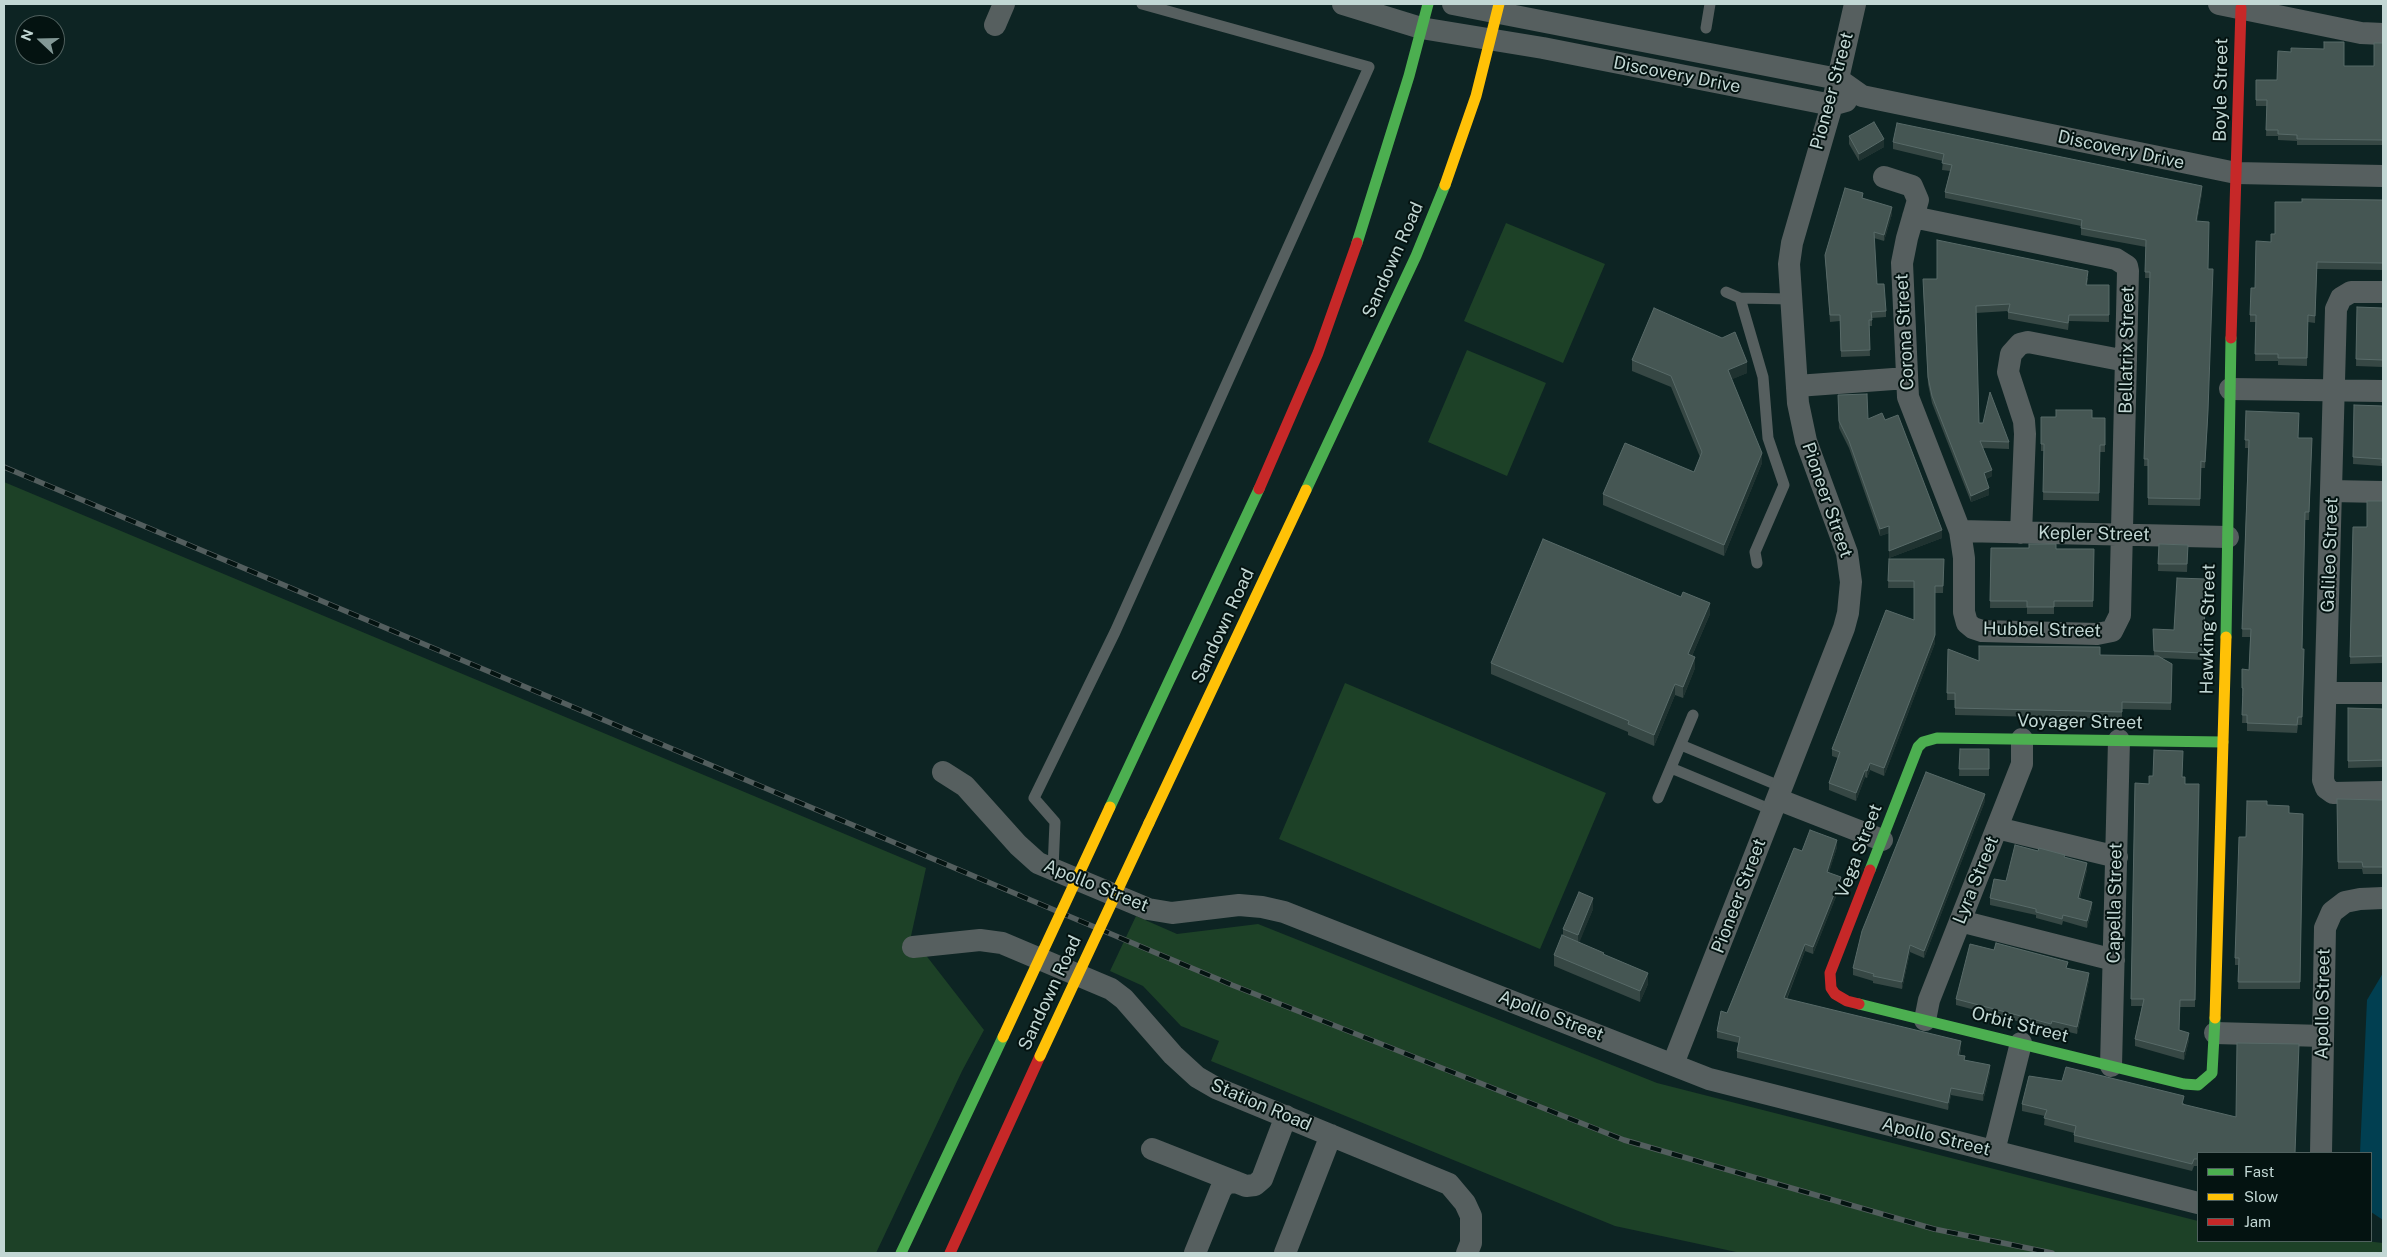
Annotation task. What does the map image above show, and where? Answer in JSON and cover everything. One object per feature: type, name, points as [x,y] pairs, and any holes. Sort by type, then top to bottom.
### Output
[{"type":"main road","name":"Sandown Road","points":[[901,1253],[1277,450],[1318,353],[1372,203],[1428,4]]},
{"type":"main road","name":"Sandown Road","points":[[950,1253],[1040,1056],[1416,256],[1448,177],[1476,96],[1498,8]]},
{"type":"main road","name":"Boyle Street","points":[[2236,173],[2241,8]]},
{"type":"main road","name":"Hawking Street","points":[[2204,1082],[2214,1068],[2216,1033],[2236,173]]},
{"type":"main road","name":"Voyager Street","points":[[1937,738],[2223,742]]},
{"type":"main road","name":"Vega Street","points":[[1832,988],[1830,973],[1918,747],[1923,742],[1937,738]]},
{"type":"main road","name":"Orbit Street","points":[[1832,988],[1835,994],[1847,1001],[2191,1085],[2204,1082]]},
{"type":"street","points":[[995,25],[1004,4]]},
{"type":"street","name":"Discovery Drive","points":[[1343,4],[1421,28],[1490,41],[1543,48],[1832,105],[1862,96]]},
{"type":"street","name":"Discovery Drive","points":[[1453,4],[1498,8],[1838,79],[1862,96],[2236,173],[2383,176]]},
{"type":"street","name":"Pioneer Street","points":[[1673,1064],[1844,628],[1850,597],[1850,574],[1847,553],[1806,441],[1797,386],[1789,264],[1792,243],[1810,173],[1832,105],[1855,4]]},
{"type":"street","points":[[2219,4],[2361,33],[2383,34]]},
{"type":"street","name":"Corona Street","points":[[1884,177],[1912,186],[1916,191],[1918,200],[1902,263],[1908,397],[1960,532]]},
{"type":"street","name":"Bellatrix Street","points":[[1913,217],[2116,259],[2122,262],[2128,271],[2122,535]]},
{"type":"street","name":"Galileo Street","points":[[2383,292],[2351,292],[2341,298],[2336,309],[2324,780],[2329,790],[2337,793],[2383,792]]},
{"type":"street","points":[[2021,533],[2025,434],[2024,421],[2008,372],[2011,354],[2020,344],[2028,342],[2126,361]]},
{"type":"street","points":[[1797,386],[1907,378]]},
{"type":"street","points":[[2230,388],[2383,391]]},
{"type":"street","points":[[2332,491],[2383,492]]},
{"type":"street","name":"Kepler Street","points":[[1960,532],[2228,537]]},
{"type":"street","name":"Hubbel Street","points":[[1960,532],[1964,558],[1964,612],[1967,623],[1982,631],[2097,634],[2112,630],[2120,615],[2122,535]]},
{"type":"street","points":[[2326,693],[2383,693]]},
{"type":"street","name":"Lyra Street","points":[[1924,1020],[1929,1000],[2022,764],[2022,739]]},
{"type":"street","name":"Capella Street","points":[[2111,1066],[2119,740]]},
{"type":"street","name":"Apollo Street","points":[[943,772],[972,792],[1018,846],[1038,863],[1148,909],[1172,913],[1239,906],[1262,907],[1284,912],[1709,1079],[2197,1203]]},
{"type":"street","points":[[1777,799],[1882,840]]},
{"type":"street","points":[[1997,828],[2117,857]]},
{"type":"street","name":"Apollo Street","points":[[2321,1152],[2325,928],[2332,912],[2345,902],[2360,898],[2383,898]]},
{"type":"street","points":[[1960,921],[2114,960]]},
{"type":"street","name":"Station Road","points":[[913,947],[980,940],[1002,943],[1111,989],[1124,999],[1173,1055],[1197,1077],[1216,1088],[1449,1184],[1465,1203],[1471,1216],[1471,1243],[1467,1253]]},
{"type":"street","points":[[2216,1033],[2322,1036]]},
{"type":"street","points":[[1994,1151],[2021,1044]]},
{"type":"street","points":[[1152,1149],[1236,1182],[1251,1186],[1262,1179],[1286,1116]]},
{"type":"street","points":[[1285,1253],[1331,1135]]},
{"type":"street","points":[[1195,1253],[1221,1188],[1227,1183],[1236,1182]]},
{"type":"lane","points":[[1054,869],[1055,822],[1034,798],[1115,632],[1369,67],[1142,4]]},
{"type":"lane","points":[[1706,28],[1710,4]]},
{"type":"lane","points":[[1726,292],[1740,298],[1792,299]]},
{"type":"lane","points":[[1740,298],[1762,378],[1768,438],[1784,485],[1755,552],[1757,563]]},
{"type":"lane","points":[[1658,798],[1694,715]]},
{"type":"lane","points":[[1681,745],[1777,799]]},
{"type":"lane","points":[[1671,768],[1777,799]]},
{"type":"green space","points":[[1506,223],[1605,264],[1563,363],[1464,321]]},
{"type":"green space","points":[[1467,350],[1546,383],[1507,476],[1428,442]]},
{"type":"green space","points":[[4,482],[926,868],[911,936],[984,1030],[962,1071],[876,1253],[4,1253]]},
{"type":"green space","points":[[1345,683],[1606,793],[1540,949],[1279,839]]},
{"type":"green space","points":[[1136,916],[1177,934],[1258,924],[1657,1083],[2197,1221],[2197,1242],[2372,1242],[2383,1243],[2383,1253],[1741,1253],[1615,1226],[1211,1061],[1219,1041],[1181,1026],[1143,986],[1110,971]]},
{"type":"water","points":[[2383,973],[2383,1220],[2372,1213],[2372,1152],[2360,1152],[2367,1000]]},
{"type":"building","points":[[2324,42],[2344,42],[2344,66],[2374,66],[2374,43],[2383,43],[2383,140],[2297,139],[2297,135],[2278,134],[2278,130],[2266,130],[2267,100],[2256,100],[2256,80],[2277,80],[2278,51],[2291,52],[2291,48],[2324,49]]},
{"type":"building","points":[[1874,122],[1884,139],[1859,154],[1849,136]]},
{"type":"building","points":[[1897,123],[2202,186],[2196,221],[2209,222],[2208,269],[2213,269],[2208,411],[2205,462],[2201,461],[2200,499],[2148,498],[2148,459],[2144,459],[2150,272],[2145,272],[2146,240],[2081,228],[2082,220],[1945,192],[1952,165],[1942,163],[1944,154],[1893,142]]},
{"type":"building","points":[[1845,188],[1863,193],[1862,198],[1892,207],[1884,235],[1874,232],[1877,284],[1884,284],[1886,311],[1871,312],[1872,320],[1869,320],[1870,350],[1841,351],[1840,315],[1830,315],[1825,255]]},
{"type":"building","points":[[2302,199],[2383,200],[2383,263],[2317,262],[2315,316],[2308,315],[2307,358],[2278,358],[2278,354],[2255,354],[2256,315],[2250,315],[2251,288],[2255,288],[2256,241],[2271,242],[2271,234],[2275,234],[2275,202],[2302,202]]},
{"type":"building","points":[[1937,240],[2088,271],[2086,285],[2109,285],[2109,315],[2069,315],[2068,323],[2008,312],[2010,304],[1976,306],[1979,423],[1983,423],[1990,392],[2009,442],[1980,441],[1992,470],[1984,473],[1989,488],[1971,496],[1932,396],[1928,377],[1923,279],[1937,279]]},
{"type":"building","points":[[2357,307],[2383,308],[2383,360],[2356,359]]},
{"type":"building","points":[[1654,308],[1722,338],[1735,332],[1747,362],[1728,370],[1762,453],[1724,545],[1603,494],[1625,443],[1694,472],[1702,452],[1671,376],[1632,360]]},
{"type":"building","points":[[1867,394],[1868,419],[1882,413],[1885,420],[1898,415],[1942,530],[1889,551],[1889,526],[1880,529],[1849,441],[1839,421],[1838,395]]},
{"type":"building","points":[[2354,405],[2383,406],[2383,463],[2382,459],[2353,457]]},
{"type":"building","points":[[2056,410],[2092,410],[2092,418],[2105,418],[2105,445],[2100,445],[2099,493],[2043,492],[2044,444],[2041,444],[2041,417],[2056,417]]},
{"type":"building","points":[[2246,411],[2299,413],[2298,438],[2312,438],[2309,512],[2305,512],[2302,717],[2298,717],[2297,725],[2247,723],[2247,715],[2242,715],[2242,669],[2249,670],[2251,629],[2242,629],[2249,440],[2245,440]]},
{"type":"building","points":[[2367,501],[2383,501],[2383,656],[2350,657],[2353,527],[2367,527]]},
{"type":"building","points":[[1543,539],[1681,597],[1683,592],[1710,603],[1688,654],[1695,657],[1683,687],[1675,684],[1654,735],[1628,724],[1629,721],[1491,663]]},
{"type":"building","points":[[2029,544],[2056,544],[2056,549],[2094,549],[2093,601],[2054,601],[2054,607],[2027,607],[2027,601],[1990,601],[1991,548],[2029,548]]},
{"type":"building","points":[[2159,544],[2188,545],[2187,564],[2158,564]]},
{"type":"building","points":[[1889,559],[1944,559],[1943,586],[1935,586],[1935,635],[1884,768],[1870,763],[1867,771],[1865,770],[1856,793],[1829,783],[1840,752],[1832,749],[1886,610],[1914,620],[1914,581],[1888,581]]},
{"type":"building","points":[[2177,578],[2206,579],[2203,653],[2154,651],[2153,629],[2174,630]]},
{"type":"building","points":[[1979,646],[2100,647],[2100,655],[2158,656],[2172,664],[2171,703],[2122,702],[2122,712],[1955,708],[1955,693],[1947,693],[1948,649],[1979,661]]},
{"type":"building","points":[[2348,708],[2383,709],[2383,760],[2348,761]]},
{"type":"building","points":[[1960,749],[1989,749],[1989,769],[1959,769]]},
{"type":"building","points":[[2154,750],[2183,751],[2182,777],[2185,777],[2185,784],[2199,784],[2195,1000],[2180,1000],[2179,1030],[2189,1033],[2184,1052],[2135,1039],[2144,999],[2131,999],[2135,783],[2149,784],[2149,776],[2153,776]]},
{"type":"building","points":[[1926,772],[1985,794],[1924,951],[1910,945],[1902,982],[1873,976],[1874,974],[1853,968],[1862,931]]},
{"type":"building","points":[[2337,799],[2383,800],[2383,867],[2363,867],[2362,862],[2338,862]]},
{"type":"building","points":[[2247,801],[2267,801],[2267,805],[2289,806],[2289,813],[2303,814],[2300,982],[2238,982],[2239,958],[2235,958],[2239,837],[2246,837]]},
{"type":"building","points":[[1810,830],[1837,840],[1827,872],[1841,877],[1813,947],[1805,944],[1784,998],[1961,1041],[1958,1055],[1965,1056],[1964,1060],[1990,1065],[1983,1094],[1951,1088],[1948,1103],[1737,1051],[1740,1037],[1717,1031],[1721,1011],[1727,1013],[1794,848],[1802,851]]},
{"type":"building","points":[[2015,845],[2038,851],[2039,848],[2087,863],[2078,898],[2092,902],[2087,921],[2063,915],[2062,919],[2036,912],[2036,909],[1990,898],[1994,879],[2006,881]]},
{"type":"building","points":[[1579,892],[1593,898],[1578,935],[1563,929]]},
{"type":"building","points":[[1562,935],[1648,973],[1640,991],[1554,955]]},
{"type":"building","points":[[1996,943],[2068,962],[2066,968],[2089,973],[2077,1027],[2052,1021],[2051,1024],[1956,999],[1970,944],[1994,950]]},
{"type":"building","points":[[2237,1043],[2299,1044],[2295,1152],[2197,1152],[2197,1159],[2194,1159],[2192,1164],[2074,1135],[2076,1126],[2044,1118],[2047,1110],[2022,1104],[2029,1076],[2062,1081],[2066,1067],[2184,1096],[2182,1104],[2236,1117]]},
{"type":"railway","points":[[4,467],[1232,985],[1624,1140],[1934,1229],[2052,1253]]},
{"type":"traffic: fast","points":[[1357,243],[1409,76],[1428,4]]},
{"type":"traffic: fast","points":[[1306,490],[1416,256],[1445,185]]},
{"type":"traffic: fast","points":[[2226,637],[2231,338]]},
{"type":"traffic: fast","points":[[1110,807],[1259,489]]},
{"type":"traffic: fast","points":[[1870,870],[1918,747],[1923,742],[1937,738],[2223,742]]},
{"type":"traffic: fast","points":[[1859,1004],[2184,1084],[2198,1085],[2212,1073],[2215,1018]]},
{"type":"traffic: fast","points":[[901,1253],[1003,1037]]},
{"type":"traffic: slow","points":[[1445,185],[1476,96],[1499,4]]},
{"type":"traffic: slow","points":[[1149,823],[1306,490]]},
{"type":"traffic: slow","points":[[2215,1018],[2226,637]]},
{"type":"traffic: slow","points":[[1003,1037],[1110,807]]},
{"type":"traffic: slow","points":[[1040,1056],[1149,823]]},
{"type":"traffic: jam","points":[[2231,338],[2241,8]]},
{"type":"traffic: jam","points":[[1259,489],[1318,353],[1357,243]]},
{"type":"traffic: jam","points":[[1859,1004],[1847,1001],[1835,994],[1831,988],[1830,973],[1870,870]]},
{"type":"traffic: jam","points":[[950,1253],[1040,1056]]}]
